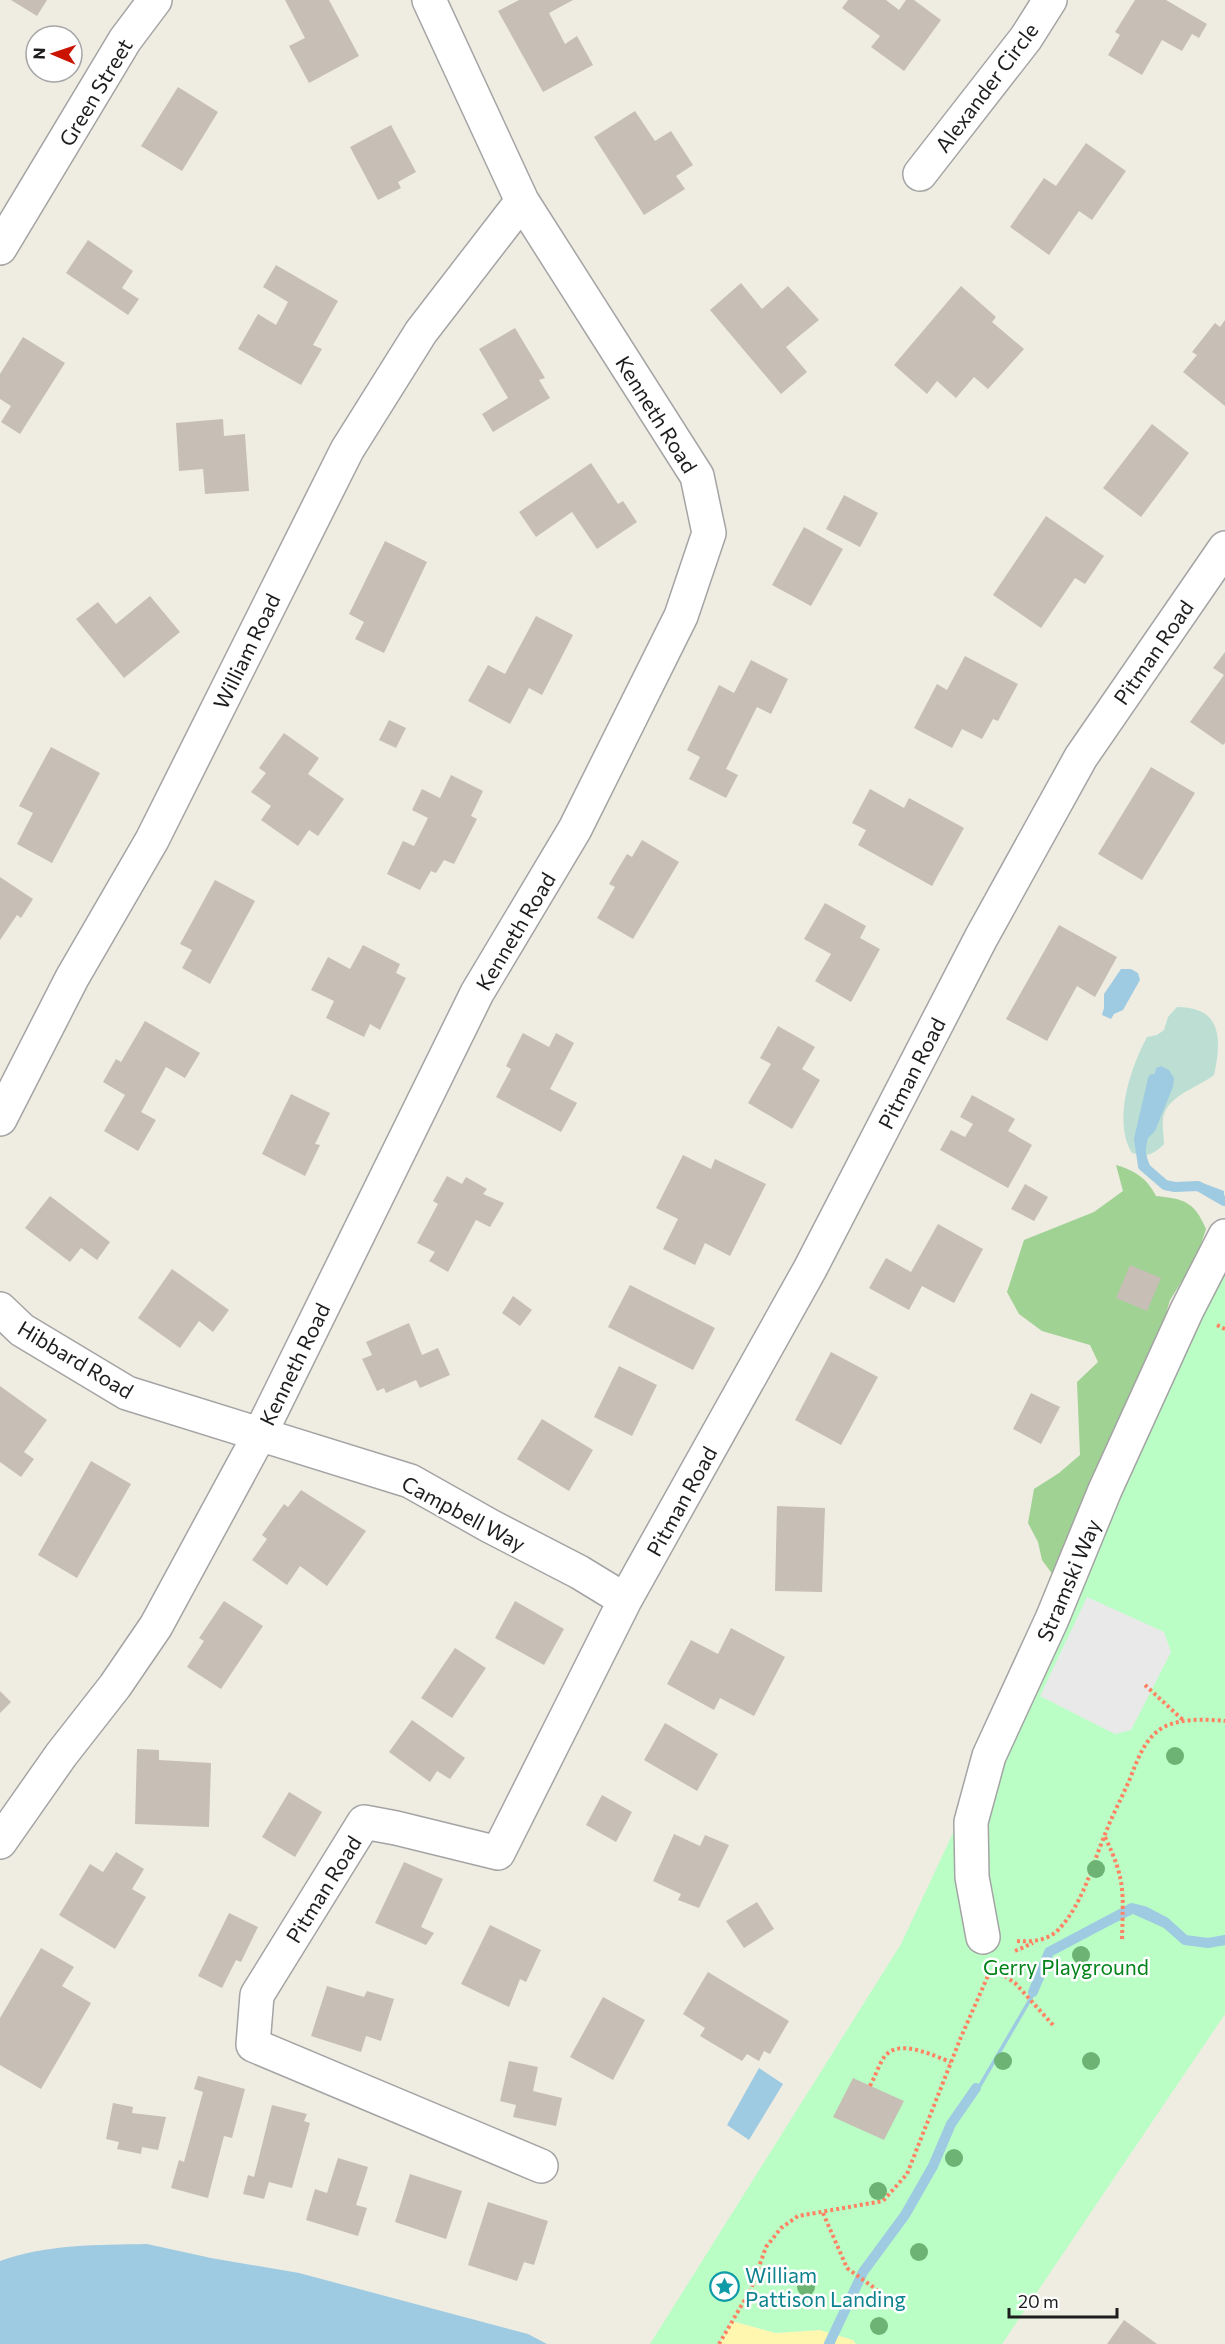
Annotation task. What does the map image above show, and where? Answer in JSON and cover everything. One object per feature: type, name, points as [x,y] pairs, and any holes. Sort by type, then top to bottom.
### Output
[{"type":"street","name":"Green Street","points":[[0,248],[125,40],[155,0]]},
{"type":"street","name":"Kenneth Road","points":[[0,1842],[61,1755],[115,1686],[156,1626],[260,1434],[477,993],[575,830],[681,616],[709,533],[698,477],[522,201],[429,0]]},
{"type":"street","name":"Alexander Circle","points":[[920,174],[1026,38],[1050,0]]},
{"type":"street","name":"William Road","points":[[0,1119],[72,978],[152,840],[347,450],[421,332],[522,201]]},
{"type":"street","name":"Pitman Road","points":[[541,2166],[253,2045],[257,1995],[364,1822],[498,1853],[625,1600],[810,1269],[981,938],[1081,757],[1225,548]]},
{"type":"street","name":"Stramski Way","points":[[988,1952],[972,1877],[971,1822],[989,1756],[1052,1619],[1106,1490],[1187,1310],[1225,1236]]},
{"type":"street","name":"Hibbard Road","points":[[0,1310],[22,1330],[127,1393],[260,1434]]},
{"type":"street","name":"Campbell Way","points":[[260,1434],[410,1481],[490,1527],[579,1572],[625,1600]]},
{"type":"path","points":[[1145,1685],[1184,1721]]},
{"type":"path","points":[[988,1952],[1034,1942],[1058,1931],[1080,1895],[1143,1747],[1162,1728],[1184,1721],[1225,1720]]},
{"type":"path","points":[[1105,1836],[1119,1865],[1123,1883],[1122,1940]]},
{"type":"path","points":[[988,1952],[1053,2025]]},
{"type":"path","points":[[719,2344],[751,2289],[766,2247],[782,2228],[798,2216],[883,2202],[907,2174],[951,2062],[988,1952]]},
{"type":"path","points":[[870,2086],[885,2056],[897,2049],[915,2049],[951,2062]]},
{"type":"path","points":[[823,2213],[847,2268],[876,2290]]},
{"type":"green space","points":[[1116,1165],[1129,1169],[1139,1176],[1156,1196],[1174,1198],[1187,1203],[1197,1212],[1206,1229],[1196,1259],[1170,1300],[1156,1348],[1053,1575],[1042,1560],[1038,1542],[1028,1523],[1034,1489],[1059,1473],[1080,1455],[1077,1382],[1098,1362],[1090,1345],[1042,1331],[1019,1314],[1007,1292],[1024,1240],[1094,1212],[1123,1191]]},
{"type":"green space","name":"Gerry Playground","points":[[1225,1252],[1225,2014],[1002,2344],[856,2344],[853,2340],[820,2330],[776,2333],[732,2321],[719,2344],[650,2344],[901,1944]]},
{"type":"shaded area","points":[[1121,969],[1131,969],[1138,973],[1140,980],[1123,1010],[1114,1014],[1111,1019],[1102,1015],[1104,994]]},
{"type":"shaded area","points":[[1177,1007],[1192,1008],[1211,1019],[1218,1038],[1214,1075],[1182,1094],[1169,1105],[1163,1120],[1164,1144],[1150,1154],[1132,1153],[1126,1140],[1124,1126],[1126,1094],[1130,1078],[1147,1037],[1157,1035],[1164,1030],[1168,1017]]},
{"type":"shaded area","points":[[1161,1066],[1169,1070],[1174,1078],[1173,1087],[1155,1131],[1148,1138],[1145,1152],[1150,1166],[1168,1182],[1200,1182],[1224,1191],[1224,1201],[1198,1186],[1165,1185],[1144,1167],[1139,1139],[1156,1068]]},
{"type":"shaded area","points":[[1087,1597],[1164,1632],[1171,1652],[1131,1730],[1115,1734],[1040,1696]]},
{"type":"shaded area","points":[[1132,1908],[1144,1911],[1165,1922],[1185,1940],[1208,1943],[1225,1940],[1225,1945],[1208,1947],[1182,1943],[1164,1928],[1133,1914],[1051,1954],[1043,1981],[980,2089],[955,2126],[937,2168],[909,2217],[868,2273],[834,2344],[829,2344],[863,2272],[905,2215],[933,2166],[951,2124],[977,2087],[1040,1979],[1049,1952]]},
{"type":"shaded area","points":[[759,2068],[783,2084],[749,2140],[727,2125]]},
{"type":"shaded area","points":[[147,2244],[299,2273],[528,2334],[547,2344],[0,2344],[0,2261],[54,2248]]},
{"type":"sand","points":[[732,2321],[776,2333],[820,2330],[853,2340],[856,2344],[719,2344]]},
{"type":"building","points":[[11,0],[47,0],[37,16]]},
{"type":"building","points":[[285,0],[329,0],[359,56],[309,83],[289,46],[305,38]]},
{"type":"building","points":[[519,0],[573,0],[549,13],[565,44],[577,36],[593,65],[543,92],[498,11]]},
{"type":"building","points":[[848,0],[886,0],[899,10],[906,0],[914,0],[941,20],[904,71],[871,47],[880,36],[842,8]]},
{"type":"building","points":[[1135,0],[1166,0],[1207,24],[1199,38],[1192,34],[1182,51],[1162,40],[1142,75],[1108,55],[1120,35],[1115,32]]},
{"type":"building","points":[[178,87],[218,112],[182,171],[141,146]]},
{"type":"building","points":[[635,111],[655,141],[671,131],[693,165],[676,176],[685,189],[644,215],[594,137]]},
{"type":"building","points":[[391,125],[416,172],[398,182],[401,188],[378,200],[350,147]]},
{"type":"building","points":[[1086,143],[1126,171],[1092,220],[1079,211],[1049,255],[1010,227],[1044,178],[1056,186]]},
{"type":"building","points":[[88,240],[133,271],[122,288],[139,299],[128,315],[66,273]]},
{"type":"building","points":[[276,265],[338,301],[313,345],[322,349],[301,385],[238,349],[258,314],[276,325],[288,302],[263,287]]},
{"type":"building","points":[[741,283],[762,309],[788,286],[819,320],[786,347],[807,372],[781,394],[710,310]]},
{"type":"building","points":[[961,286],[996,317],[992,322],[1024,349],[988,389],[974,377],[956,398],[937,381],[927,394],[894,365]]},
{"type":"building","points":[[1225,320],[1225,406],[1183,372],[1197,355],[1192,352],[1215,323],[1220,327]]},
{"type":"building","points":[[515,328],[545,378],[539,380],[550,398],[493,432],[482,414],[508,398],[479,349]]},
{"type":"building","points":[[23,337],[65,363],[20,434],[1,422],[11,406],[0,399],[0,374]]},
{"type":"building","points":[[223,419],[224,436],[245,434],[249,491],[205,494],[203,469],[179,471],[176,423]]},
{"type":"building","points":[[1152,424],[1189,453],[1141,517],[1103,488]]},
{"type":"building","points":[[591,463],[618,504],[623,501],[637,522],[597,549],[572,512],[536,537],[519,512]]},
{"type":"building","points":[[844,495],[878,513],[860,547],[826,529]]},
{"type":"building","points":[[1046,516],[1104,556],[1085,584],[1075,578],[1041,628],[993,595]]},
{"type":"building","points":[[804,527],[843,549],[811,606],[772,585]]},
{"type":"building","points":[[385,541],[427,562],[384,653],[355,639],[364,622],[349,614]]},
{"type":"building","points":[[150,596],[180,632],[124,678],[76,619],[98,602],[116,624]]},
{"type":"building","points":[[536,616],[573,635],[542,695],[529,688],[510,724],[468,701],[488,665],[505,674]]},
{"type":"building","points":[[1225,652],[1225,743],[1223,745],[1190,722],[1224,675],[1213,668]]},
{"type":"building","points":[[965,656],[1018,684],[998,721],[993,719],[982,739],[962,729],[952,748],[914,728],[937,684],[947,690]]},
{"type":"building","points":[[751,660],[788,679],[771,714],[757,707],[726,769],[738,775],[726,798],[689,779],[700,757],[687,750],[719,685],[734,693]]},
{"type":"building","points":[[389,720],[406,728],[396,748],[379,740]]},
{"type":"building","points":[[284,733],[319,758],[308,774],[344,799],[318,836],[309,830],[298,846],[261,820],[271,806],[251,792],[266,773],[259,768]]},
{"type":"building","points":[[51,747],[100,773],[52,863],[17,844],[33,813],[19,806]]},
{"type":"building","points":[[1151,767],[1195,793],[1142,880],[1098,854]]},
{"type":"building","points":[[451,775],[483,791],[471,816],[477,819],[454,864],[444,860],[436,873],[431,871],[420,890],[387,874],[403,841],[414,846],[428,818],[412,810],[422,789],[440,798]]},
{"type":"building","points":[[870,789],[904,808],[909,798],[964,828],[932,886],[858,845],[866,830],[852,823]]},
{"type":"building","points":[[642,840],[679,862],[633,939],[597,918],[615,887],[609,884],[627,854],[632,857]]},
{"type":"building","points":[[0,877],[33,899],[21,918],[17,915],[0,940]]},
{"type":"building","points":[[215,880],[255,901],[210,984],[182,968],[192,950],[180,944]]},
{"type":"building","points":[[825,903],[866,926],[860,938],[880,949],[851,1002],[815,981],[831,954],[804,939]]},
{"type":"building","points":[[1059,925],[1117,957],[1095,997],[1077,986],[1047,1041],[1006,1019]]},
{"type":"building","points":[[363,945],[400,964],[396,973],[406,978],[380,1030],[370,1024],[364,1037],[326,1018],[334,1001],[311,990],[328,957],[350,969]]},
{"type":"building","points":[[145,1021],[200,1053],[185,1078],[166,1067],[141,1112],[156,1120],[138,1151],[104,1131],[125,1095],[103,1082],[116,1059],[121,1062]]},
{"type":"building","points":[[778,1026],[815,1047],[802,1069],[820,1080],[792,1129],[748,1103],[771,1064],[760,1058]]},
{"type":"building","points":[[523,1033],[549,1047],[556,1033],[574,1043],[550,1089],[577,1103],[561,1132],[496,1097],[511,1069],[506,1066]]},
{"type":"building","points":[[291,1094],[330,1113],[315,1144],[320,1145],[305,1176],[262,1154]]},
{"type":"building","points":[[972,1095],[1015,1119],[1008,1131],[1032,1145],[1008,1188],[940,1150],[951,1130],[965,1137],[973,1124],[960,1117]]},
{"type":"building","points":[[683,1155],[711,1169],[715,1159],[766,1184],[730,1256],[705,1243],[695,1265],[663,1249],[678,1219],[656,1208]]},
{"type":"building","points":[[447,1176],[462,1184],[466,1177],[487,1189],[483,1194],[504,1203],[490,1227],[476,1220],[448,1272],[429,1261],[435,1252],[417,1243],[438,1204],[433,1201]]},
{"type":"building","points":[[1025,1184],[1048,1197],[1034,1221],[1011,1209]]},
{"type":"building","points":[[50,1196],[110,1242],[97,1260],[81,1248],[70,1262],[25,1228]]},
{"type":"building","points":[[938,1224],[983,1249],[954,1303],[922,1286],[909,1310],[869,1288],[886,1258],[911,1272]]},
{"type":"building","points":[[1130,1265],[1161,1278],[1147,1311],[1116,1298]]},
{"type":"building","points":[[172,1269],[229,1310],[213,1332],[199,1321],[180,1348],[138,1318]]},
{"type":"building","points":[[630,1285],[715,1328],[693,1370],[608,1327]]},
{"type":"building","points":[[513,1296],[532,1310],[520,1326],[502,1313]]},
{"type":"building","points":[[409,1323],[422,1355],[438,1348],[450,1375],[420,1388],[416,1380],[386,1393],[384,1388],[377,1391],[362,1359],[372,1355],[366,1342]]},
{"type":"building","points":[[831,1352],[878,1377],[841,1445],[795,1420]]},
{"type":"building","points":[[619,1366],[657,1385],[632,1436],[594,1417]]},
{"type":"building","points":[[0,1386],[47,1420],[24,1452],[34,1459],[21,1477],[0,1462]]},
{"type":"building","points":[[1031,1393],[1060,1407],[1041,1444],[1013,1429]]},
{"type":"building","points":[[542,1419],[593,1450],[569,1491],[517,1459]]},
{"type":"building","points":[[91,1461],[131,1484],[77,1578],[38,1555]]},
{"type":"building","points":[[301,1490],[366,1531],[327,1586],[300,1566],[287,1585],[252,1560],[267,1539],[262,1535],[284,1504],[288,1507]]},
{"type":"building","points":[[777,1506],[825,1508],[822,1592],[775,1591]]},
{"type":"building","points":[[224,1601],[263,1626],[221,1689],[187,1667],[204,1641],[199,1638]]},
{"type":"building","points":[[515,1601],[564,1629],[544,1665],[495,1638]]},
{"type":"building","points":[[731,1628],[785,1657],[754,1716],[720,1698],[714,1710],[667,1684],[691,1640],[718,1654]]},
{"type":"building","points":[[455,1648],[486,1668],[452,1718],[421,1698]]},
{"type":"building","points":[[0,1691],[11,1702],[0,1713]]},
{"type":"building","points":[[412,1720],[465,1758],[450,1779],[437,1771],[430,1782],[389,1752]]},
{"type":"building","points":[[665,1723],[718,1754],[697,1791],[644,1760]]},
{"type":"building","points":[[137,1749],[159,1750],[159,1760],[211,1763],[209,1827],[135,1824]]},
{"type":"building","points":[[289,1792],[322,1812],[295,1857],[262,1837]]},
{"type":"building","points":[[602,1795],[632,1812],[616,1842],[586,1825]]},
{"type":"building","points":[[674,1834],[700,1846],[705,1835],[729,1845],[699,1908],[678,1900],[681,1894],[653,1881]]},
{"type":"building","points":[[116,1852],[144,1869],[132,1889],[146,1897],[115,1949],[59,1915],[90,1864],[103,1872]]},
{"type":"building","points":[[404,1862],[443,1879],[421,1927],[434,1933],[426,1945],[375,1923]]},
{"type":"building","points":[[757,1902],[774,1929],[744,1948],[726,1921]]},
{"type":"building","points":[[229,1913],[258,1927],[241,1962],[236,1960],[222,1988],[198,1976]]},
{"type":"building","points":[[490,1925],[541,1950],[526,1982],[520,1979],[509,2007],[461,1984]]},
{"type":"building","points":[[41,1948],[74,1967],[62,1986],[91,2003],[41,2089],[0,2065],[0,2018]]},
{"type":"building","points":[[708,1972],[789,2021],[770,2054],[764,2051],[759,2061],[747,2054],[742,2061],[700,2036],[705,2028],[683,2014]]},
{"type":"building","points":[[327,1986],[364,1997],[367,1991],[394,1999],[381,2041],[366,2036],[361,2052],[311,2036]]},
{"type":"building","points":[[603,1997],[645,2020],[613,2080],[570,2057]]},
{"type":"building","points":[[509,2061],[538,2067],[533,2091],[562,2098],[556,2126],[513,2117],[516,2105],[500,2101]]},
{"type":"building","points":[[198,2076],[245,2089],[232,2138],[224,2136],[208,2198],[171,2188],[179,2160],[184,2162],[203,2092],[194,2089]]},
{"type":"building","points":[[853,2078],[904,2101],[884,2140],[833,2117]]},
{"type":"building","points":[[113,2103],[133,2107],[132,2113],[166,2117],[158,2150],[142,2147],[141,2154],[117,2149],[119,2142],[106,2139]]},
{"type":"building","points":[[272,2105],[307,2114],[304,2121],[310,2123],[292,2188],[269,2182],[264,2199],[243,2194],[248,2175],[254,2177]]},
{"type":"building","points":[[338,2158],[368,2167],[356,2205],[367,2208],[358,2236],[306,2220],[315,2189],[327,2193]]},
{"type":"building","points":[[410,2174],[462,2191],[446,2239],[395,2222]]},
{"type":"building","points":[[488,2202],[548,2221],[534,2265],[524,2262],[517,2281],[468,2265]]},
{"type":"building","points":[[1124,2320],[1157,2344],[1107,2344]]},
{"type":"waterway","points":[[1153,1079],[1139,1139],[1143,1166],[1165,1185],[1198,1186],[1224,1201]]},
{"type":"waterway","points":[[1033,1992],[1049,1952],[1132,1908],[1144,1911],[1165,1922],[1185,1940],[1208,1943],[1225,1940]]},
{"type":"waterway","points":[[829,2344],[863,2272],[905,2215],[933,2166],[951,2124],[976,2088]]},
{"type":"place","name":"William Pattison Landing","points":[[724,2286]]}]
